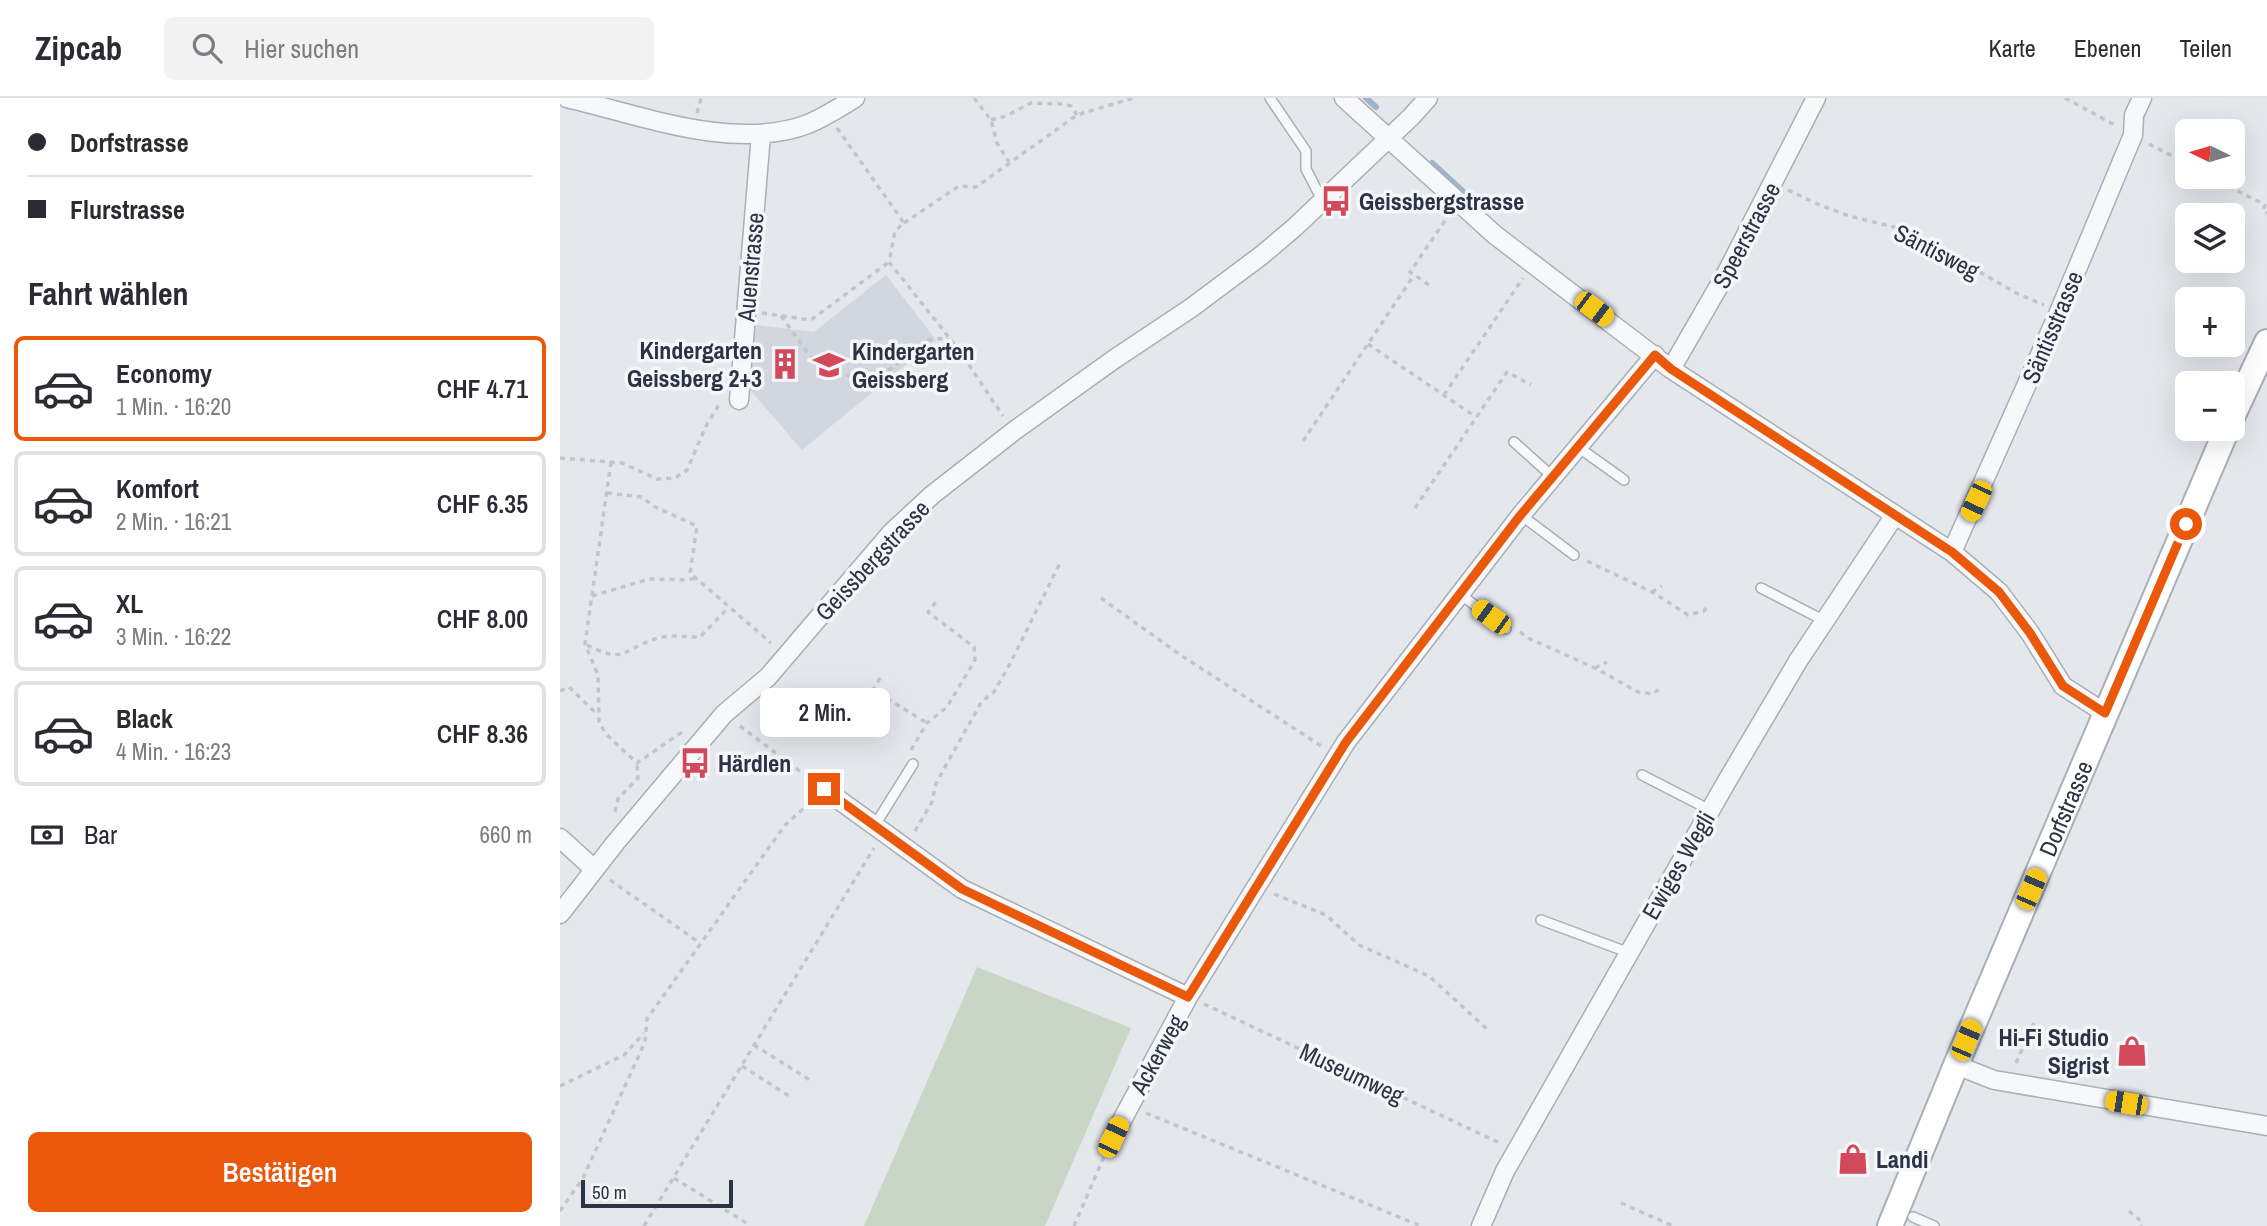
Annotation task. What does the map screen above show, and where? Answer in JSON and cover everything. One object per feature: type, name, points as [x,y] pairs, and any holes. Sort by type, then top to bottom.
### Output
[{"type":"main road","points":[[2245,389],[2267,342]]},
{"type":"main road","name":"Dorfstrasse","points":[[1902,1221],[1956,1065],[2222,441]]},
{"type":"street","points":[[567,98],[700,130],[761,134],[806,125],[855,98]]},
{"type":"street","points":[[1344,98],[1495,235],[1671,369],[1952,552],[1999,592],[2030,633],[2063,686],[2105,713]]},
{"type":"street","name":"Speerstrasse","points":[[1671,369],[1727,272],[1816,98]]},
{"type":"street","name":"Säntisstrasse","points":[[1952,552],[2059,312],[2133,135],[2134,115],[2142,98]]},
{"type":"street","name":"Geissbergstrasse","points":[[560,914],[594,869],[724,714],[768,677],[891,533],[932,495],[1014,430],[1201,301],[1262,255],[1388,138],[1423,100]]},
{"type":"street","name":"Auenstrasse","points":[[739,400],[761,134]]},
{"type":"street","name":"Ackerweg","points":[[1113,1137],[1188,997],[1337,756],[1521,515],[1655,355]]},
{"type":"street","name":"Ewiges Wegli","points":[[1481,1226],[1515,1153],[1710,810],[1825,621],[1895,515]]},
{"type":"street","points":[[824,789],[962,889],[1188,997]]},
{"type":"street","points":[[560,838],[594,869]]},
{"type":"street","points":[[1956,1065],[1993,1080],[2267,1126]]},
{"type":"lane","points":[[1270,98],[1306,151],[1306,169],[1322,200]]},
{"type":"lane","points":[[1514,442],[1553,477]]},
{"type":"lane","points":[[1578,447],[1624,480]]},
{"type":"lane","points":[[1521,515],[1574,555]]},
{"type":"lane","points":[[1761,588],[1825,621]]},
{"type":"lane","points":[[1460,594],[1506,629]]},
{"type":"lane","points":[[879,829],[910,760]]},
{"type":"lane","points":[[1642,775],[1710,810]]},
{"type":"lane","points":[[1541,920],[1628,952]]},
{"type":"lane","points":[[1902,1221],[1934,1226]]},
{"type":"path","points":[[974,98],[990,120],[997,143],[1009,162]]},
{"type":"path","points":[[746,311],[811,320],[889,262],[895,231],[904,223],[959,186],[976,187],[1077,115],[1133,98]]},
{"type":"path","points":[[990,120],[1006,116],[1031,103],[1071,106],[1077,115]]},
{"type":"path","points":[[834,123],[904,223]]},
{"type":"path","name":"Säntisweg","points":[[1774,183],[1849,216],[1906,230],[2018,294],[2059,312]]},
{"type":"path","points":[[2234,189],[2265,205],[2263,211],[2267,213]]},
{"type":"path","points":[[1429,285],[1410,272],[1458,202]]},
{"type":"path","points":[[889,262],[991,398]]},
{"type":"path","points":[[1444,395],[1533,264]]},
{"type":"path","points":[[1303,441],[1414,275]]},
{"type":"path","points":[[781,316],[810,356],[869,386],[927,340],[948,338]]},
{"type":"path","points":[[1368,344],[1476,417]]},
{"type":"path","points":[[1415,508],[1507,372],[1531,385]]},
{"type":"path","points":[[560,458],[622,463],[657,479],[675,478],[687,470],[706,426],[722,401],[739,400]]},
{"type":"path","points":[[611,462],[585,644],[597,675],[599,722],[606,734],[638,763],[639,778],[618,799],[615,813]]},
{"type":"path","points":[[607,493],[642,497],[653,506],[697,526],[690,573],[778,649]]},
{"type":"path","points":[[905,847],[932,802],[936,783],[982,701],[994,692],[1011,662],[1061,561]]},
{"type":"path","points":[[1587,561],[1652,592],[1688,615],[1704,611],[1707,605]]},
{"type":"path","points":[[592,596],[649,579],[695,578]]},
{"type":"path","points":[[1652,592],[1662,586]]},
{"type":"path","points":[[910,760],[927,723],[947,708],[975,660],[974,647],[928,612],[939,598]]},
{"type":"path","points":[[1101,598],[1179,654],[1337,756]]},
{"type":"path","points":[[585,644],[609,656],[628,653],[657,638],[700,637],[728,608]]},
{"type":"path","points":[[1518,631],[1638,692],[1653,694],[1661,687]]},
{"type":"path","points":[[1595,668],[1607,662]]},
{"type":"path","points":[[880,678],[873,690],[927,723]]},
{"type":"path","points":[[560,691],[569,687],[599,715]]},
{"type":"path","points":[[560,1211],[583,1178],[645,1042],[646,1019],[785,825],[824,789],[724,714]]},
{"type":"path","points":[[638,763],[694,723]]},
{"type":"path","points":[[644,1226],[742,1066],[879,829]]},
{"type":"path","points":[[594,869],[701,943]]},
{"type":"path","points":[[1256,887],[1326,915],[1359,945],[1429,976],[1488,1030]]},
{"type":"path","name":"Museumweg","points":[[1188,997],[1501,1143],[1515,1153]]},
{"type":"path","points":[[2016,1063],[2034,1023]]},
{"type":"path","points":[[560,1086],[624,1055],[646,1031]]},
{"type":"path","points":[[754,1045],[813,1082]]},
{"type":"path","points":[[742,1066],[789,1096]]},
{"type":"path","points":[[1128,1105],[1421,1226]]},
{"type":"path","points":[[1074,1226],[1113,1137]]},
{"type":"path","points":[[674,1178],[748,1224]]},
{"type":"path","points":[[1621,1203],[1673,1226]]},
{"type":"path","points":[[2129,1211],[2142,1222],[2141,1226]]},
{"type":"shaded area","name":"Kindergarten Geissberg","points":[[886,275],[936,340],[802,450],[750,390],[756,325],[814,332]]},
{"type":"green space","points":[[977,967],[1131,1028],[1045,1226],[864,1226]]},
{"type":"waterway","points":[[1366,98],[1376,107]]},
{"type":"waterway","points":[[1432,163],[1480,207]]},
{"type":"place","name":"Geissbergstrasse","points":[[1336,201]]},
{"type":"place","name":"Kindergarten Geissberg 2+3","points":[[785,364]]},
{"type":"place","name":"Kindergarten Geissberg","points":[[829,365]]},
{"type":"place","name":"Härdlen","points":[[695,763]]},
{"type":"place","name":"Hi-Fi Studio Sigrist","points":[[2132,1051]]},
{"type":"place","name":"Landi","points":[[1853,1159]]},
{"type":"route","points":[[824,789],[962,889],[1188,997],[1346,742],[1519,517],[1655,355],[1671,369],[1952,552],[1999,592],[2030,633],[2063,686],[2105,713],[2186,524]]}]
